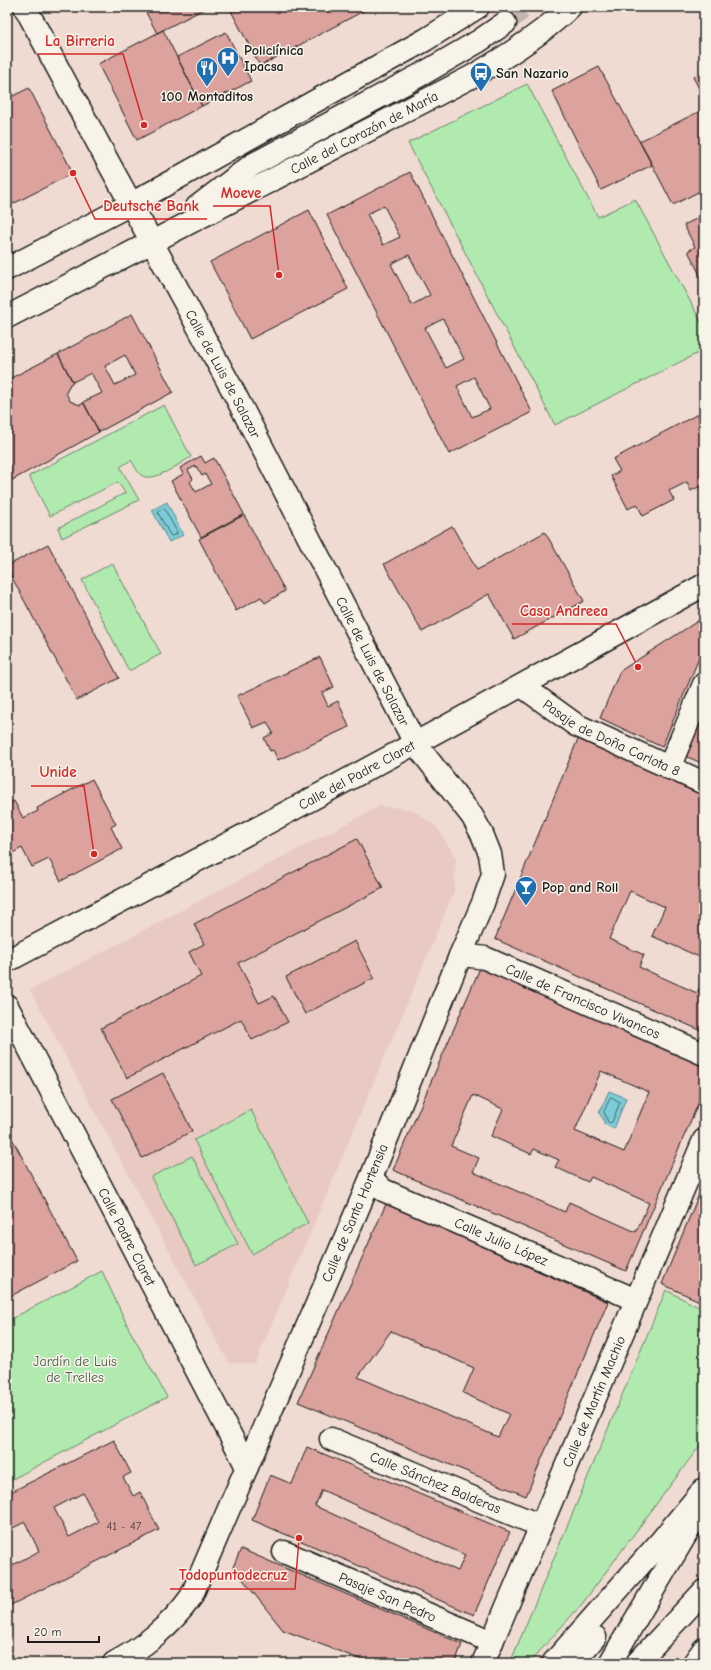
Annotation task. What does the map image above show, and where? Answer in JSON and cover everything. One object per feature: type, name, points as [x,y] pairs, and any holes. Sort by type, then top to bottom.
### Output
[{"type":"main road","name":"Calle de Luis de Salazar","points":[[25,7],[231,386],[415,743]]},
{"type":"main road","name":"Calle del Corazón de María","points":[[7,269],[131,204],[425,40],[478,7]]},
{"type":"main road","name":"Calle del Corazón de María","points":[[7,317],[151,241],[471,77],[500,60],[549,26],[569,7]]},
{"type":"main road","name":"Calle del Corazón de María","points":[[151,241],[252,165],[424,73],[479,41],[505,23]]},
{"type":"main road","name":"Calle del Corazón de María","points":[[131,204],[252,165]]},
{"type":"main road","name":"Calle del Padre Claret","points":[[7,961],[254,831],[522,686],[704,585]]},
{"type":"main road","points":[[669,768],[704,684]]},
{"type":"main road","name":"Pasaje de Doña Carlota 8","points":[[522,686],[576,725],[704,783]]},
{"type":"main road","name":"Calle de Santa Hortensia","points":[[114,1663],[163,1629],[183,1609],[191,1596],[371,1178],[460,956],[489,889],[493,874],[490,854],[482,834],[472,816],[415,743]]},
{"type":"main road","name":"Calle de Francisco Vivancos","points":[[460,956],[485,958],[704,1054]]},
{"type":"main road","name":"Calle Padre Claret","points":[[7,1006],[247,1467]]},
{"type":"main road","name":"Calle de Martín Machio","points":[[483,1663],[704,1140]]},
{"type":"main road","name":"Calle Julio López","points":[[371,1178],[382,1190],[636,1300]]},
{"type":"main road","name":"Calle Sánchez Balderas","points":[[331,1439],[541,1526]]},
{"type":"main road","points":[[553,1663],[704,1490]]},
{"type":"main road","points":[[610,1663],[704,1505]]},
{"type":"main road","points":[[573,1663],[614,1614],[661,1541]]},
{"type":"main road","name":"Pasaje San Pedro","points":[[284,1552],[492,1642]]},
{"type":"main road","points":[[637,1663],[704,1591]]},
{"type":"main road","points":[[694,1663],[704,1649]]},
{"type":"shaded area","points":[[380,806],[411,809],[437,827],[456,858],[454,892],[255,1364],[229,1363],[30,990]]},
{"type":"green space","points":[[527,84],[598,217],[635,199],[704,327],[704,350],[555,425],[408,143]]},
{"type":"green space","points":[[164,405],[191,457],[166,472],[152,477],[141,475],[131,460],[120,467],[139,500],[62,538],[58,528],[125,493],[118,482],[50,516],[29,476]]},
{"type":"green space","points":[[112,563],[161,654],[129,671],[82,580]]},
{"type":"green space","points":[[251,1110],[308,1223],[252,1254],[194,1140]]},
{"type":"green space","points":[[192,1156],[238,1244],[196,1265],[151,1177]]},
{"type":"green space","name":"Jardín de Luis de Trelles","points":[[102,1271],[129,1329],[167,1397],[7,1482],[7,1321]]},
{"type":"green space","points":[[666,1290],[704,1310],[704,1440],[582,1604],[529,1663],[510,1663]]},
{"type":"water","points":[[167,502],[183,535],[169,542],[152,510]]},
{"type":"water","points":[[609,1091],[626,1098],[614,1129],[604,1124],[604,1120],[599,1113]]},
{"type":"building","points":[[143,7],[208,7],[157,33]]},
{"type":"building","points":[[229,7],[371,7],[260,66]]},
{"type":"building","points":[[163,30],[202,106],[137,140],[98,64]]},
{"type":"building","points":[[226,32],[251,81],[202,106],[177,57]]},
{"type":"building","points":[[599,67],[652,165],[601,190],[552,91]]},
{"type":"building","points":[[704,72],[704,98],[693,77]]},
{"type":"building","points":[[29,88],[73,173],[7,207],[7,99]]},
{"type":"building","points":[[704,109],[704,189],[673,205],[640,141]]},
{"type":"building","points":[[410,172],[532,412],[449,454],[327,215]],"holes":[[[384,206],[400,237],[383,245],[367,214]],[[409,255],[430,295],[412,305],[391,264]],[[443,319],[464,359],[446,368],[425,328]],[[474,377],[490,409],[472,417],[457,386]]]},
{"type":"building","points":[[309,210],[348,289],[250,339],[210,262]]},
{"type":"building","points":[[704,215],[703,281],[688,251],[695,247],[684,225]]},
{"type":"building","points":[[132,314],[173,392],[99,432],[83,402],[102,393],[91,373],[73,382],[58,354]],"holes":[[[125,355],[135,375],[115,385],[105,366]]]},
{"type":"building","points":[[58,354],[73,383],[70,384],[66,393],[70,401],[80,405],[84,403],[99,432],[7,483],[7,380]]},
{"type":"building","points":[[698,414],[704,425],[704,484],[691,491],[687,482],[669,491],[674,500],[643,516],[637,504],[628,509],[611,476],[620,471],[613,459]]},
{"type":"building","points":[[201,456],[205,463],[214,458],[244,514],[201,537],[171,481],[183,474],[180,468]],"holes":[[[196,466],[202,476],[205,474],[211,484],[196,492],[190,482],[193,479],[188,470]]]},
{"type":"building","points":[[244,515],[285,591],[265,603],[261,597],[236,611],[199,539]]},
{"type":"building","points":[[452,526],[477,570],[545,532],[584,601],[514,639],[489,594],[422,632],[384,564]]},
{"type":"building","points":[[48,544],[119,678],[77,700],[7,568],[7,566]]},
{"type":"building","points":[[704,617],[704,646],[662,747],[600,718],[620,671]]},
{"type":"building","points":[[320,657],[334,687],[322,693],[328,706],[338,701],[349,727],[278,760],[273,750],[270,751],[264,738],[273,733],[267,722],[253,728],[237,696]]},
{"type":"building","points":[[704,708],[704,764],[685,756]]},
{"type":"building","points":[[578,739],[704,794],[704,959],[652,936],[665,907],[630,891],[609,939],[644,955],[639,967],[697,993],[704,978],[704,1032],[495,939]]},
{"type":"building","points":[[92,779],[116,824],[111,827],[122,849],[61,881],[49,859],[32,867],[22,848],[7,856],[7,805],[14,801],[23,818],[38,811],[37,808]]},
{"type":"building","points":[[357,839],[383,888],[238,963],[259,1003],[274,996],[288,1022],[252,1040],[241,1019],[127,1078],[101,1028],[201,976],[189,952],[204,944],[194,924]]},
{"type":"building","points":[[355,941],[374,978],[305,1014],[286,977]]},
{"type":"building","points":[[480,968],[704,1066],[704,1090],[626,1271],[393,1170]],"holes":[[[601,1071],[649,1092],[624,1152],[575,1131]],[[473,1095],[503,1109],[491,1136],[531,1154],[534,1149],[559,1160],[555,1167],[588,1182],[591,1177],[649,1203],[636,1232],[569,1202],[565,1212],[473,1172],[479,1158],[451,1146]]]},
{"type":"building","points":[[163,1073],[192,1131],[142,1158],[112,1099]]},
{"type":"building","points":[[7,1129],[77,1261],[7,1298],[8,1228]]},
{"type":"building","points":[[704,1182],[704,1303],[662,1284]]},
{"type":"building","points":[[386,1204],[608,1302],[526,1496],[298,1402]],"holes":[[[391,1331],[474,1368],[463,1393],[509,1414],[498,1437],[358,1377]]]},
{"type":"building","points":[[114,1440],[131,1473],[123,1477],[133,1496],[140,1492],[159,1530],[7,1607],[7,1559],[11,1566],[39,1551],[25,1522],[7,1531],[7,1494]],"holes":[[[83,1493],[98,1522],[69,1537],[54,1508]]]},
{"type":"building","points":[[307,1447],[510,1532],[474,1615],[252,1520],[270,1475],[292,1484]],"holes":[[[322,1490],[465,1555],[458,1571],[315,1506]]]},
{"type":"building","points":[[241,1549],[462,1644],[455,1663],[370,1663],[283,1630],[233,1567]]},
{"type":"tunnel","points":[[505,23],[524,7]]},
{"type":"place","name":"Policlínica Ipacsa","points":[[228,78]]},
{"type":"place","name":"100 Montaditos","points":[[207,88]]},
{"type":"place","name":"San Nazario","points":[[481,92]]},
{"type":"place","name":"La Birreria","points":[[144,125]]},
{"type":"place","name":"Deutsche Bank","points":[[73,173]]},
{"type":"place","name":"Moeve","points":[[279,275]]},
{"type":"place","name":"Casa Andreea","points":[[638,667]]},
{"type":"place","name":"Unide","points":[[94,854]]},
{"type":"place","name":"Pop and Roll","points":[[526,906]]},
{"type":"place","name":"Todopuntodecruz","points":[[299,1538]]}]
